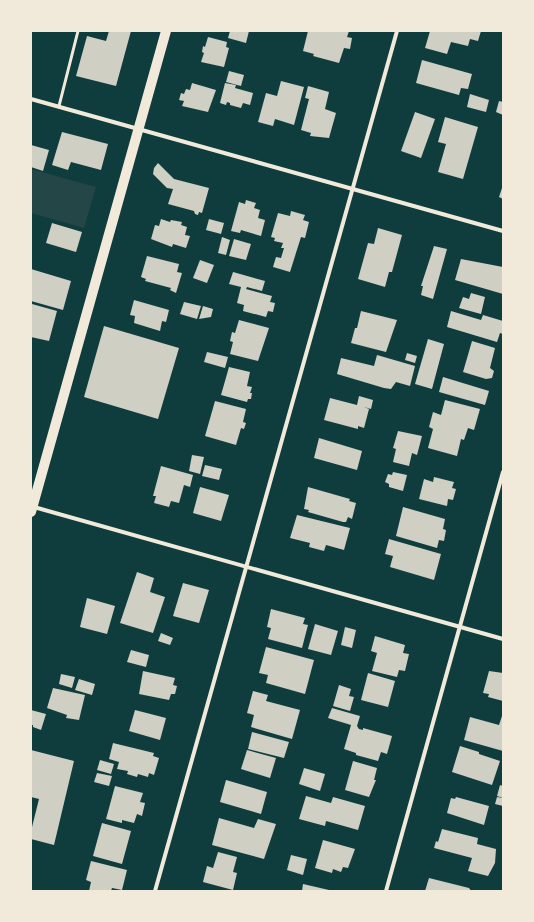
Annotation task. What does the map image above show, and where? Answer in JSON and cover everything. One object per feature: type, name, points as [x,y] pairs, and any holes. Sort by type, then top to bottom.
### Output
[{"type":"main road","points":[[32,509],[166,31]]},
{"type":"street","points":[[155,891],[397,31]]},
{"type":"street","points":[[31,99],[503,231]]},
{"type":"street","points":[[386,891],[503,472]]},
{"type":"street","points":[[32,509],[503,639]]},
{"type":"lane","points":[[59,106],[78,31]]},
{"type":"shaded area","points":[[31,169],[96,187],[84,228],[31,213]]},
{"type":"building","points":[[109,31],[131,31],[116,86],[76,76],[87,36],[106,41]]},
{"type":"building","points":[[230,31],[249,31],[246,43],[228,38]]},
{"type":"building","points":[[308,31],[349,31],[347,37],[352,38],[350,49],[344,48],[339,63],[313,56],[314,54],[303,51]]},
{"type":"building","points":[[430,31],[481,31],[478,41],[470,39],[468,46],[451,42],[447,54],[425,48]]},
{"type":"building","points":[[208,37],[227,42],[226,47],[229,48],[224,67],[201,62],[204,53],[202,52],[203,46],[205,47]]},
{"type":"building","points":[[422,60],[472,74],[468,89],[461,88],[459,95],[416,83]]},
{"type":"building","points":[[229,71],[244,75],[241,86],[226,82]]},
{"type":"building","points":[[281,81],[304,87],[294,125],[275,119],[273,126],[258,122],[266,93],[277,96]]},
{"type":"building","points":[[192,83],[216,90],[208,112],[182,106],[184,101],[179,100],[181,93],[184,94],[186,89],[190,90]]},
{"type":"building","points":[[225,83],[236,85],[235,88],[253,93],[250,105],[243,103],[241,108],[230,105],[230,103],[227,102],[226,105],[220,103]]},
{"type":"building","points":[[308,86],[329,92],[325,109],[336,113],[329,138],[310,136],[311,133],[301,130],[309,99],[305,98]]},
{"type":"building","points":[[470,94],[489,100],[486,112],[467,107]]},
{"type":"building","points":[[499,101],[503,102],[503,115],[496,112]]},
{"type":"building","points":[[415,112],[435,119],[421,158],[401,151]]},
{"type":"building","points":[[445,117],[478,127],[463,179],[438,172],[446,144],[438,142]]},
{"type":"building","points":[[62,132],[108,144],[101,170],[71,162],[68,170],[52,165]]},
{"type":"building","points":[[31,145],[49,150],[43,171],[31,167]]},
{"type":"building","points":[[158,163],[174,179],[209,188],[202,213],[199,212],[198,215],[195,214],[194,211],[168,204],[173,189],[167,188],[153,174],[154,168]]},
{"type":"building","points":[[503,185],[503,199],[499,197]]},
{"type":"building","points":[[246,200],[256,203],[254,208],[260,210],[258,218],[265,220],[261,236],[241,230],[240,233],[231,231],[239,202],[245,204]]},
{"type":"building","points":[[291,211],[305,215],[303,220],[309,222],[305,238],[301,237],[290,272],[273,267],[276,257],[281,258],[284,248],[281,248],[283,243],[274,241],[275,238],[271,237],[278,213],[290,216]]},
{"type":"building","points":[[161,219],[170,222],[171,220],[182,222],[181,225],[187,227],[185,235],[190,236],[186,248],[173,244],[172,247],[151,239],[155,225],[159,226]]},
{"type":"building","points":[[209,219],[224,223],[221,234],[206,230]]},
{"type":"building","points":[[52,223],[82,232],[76,252],[46,243]]},
{"type":"building","points":[[378,228],[402,235],[392,272],[389,272],[385,287],[358,279],[368,243],[374,244]]},
{"type":"building","points":[[222,237],[230,240],[226,255],[218,253]]},
{"type":"building","points":[[234,239],[251,244],[246,260],[229,256]]},
{"type":"building","points":[[434,246],[447,249],[433,299],[421,295],[423,286],[421,286]]},
{"type":"building","points":[[147,256],[179,264],[177,272],[182,273],[176,293],[170,290],[171,288],[145,281],[146,279],[141,277]]},
{"type":"building","points":[[461,259],[503,267],[503,294],[455,280]]},
{"type":"building","points":[[200,260],[214,265],[207,283],[193,278]]},
{"type":"building","points":[[31,269],[71,281],[63,310],[31,301]]},
{"type":"building","points":[[233,272],[265,281],[262,291],[247,287],[246,289],[272,296],[270,302],[275,303],[273,312],[268,311],[266,317],[243,311],[244,305],[237,303],[241,287],[229,284]]},
{"type":"building","points":[[471,293],[485,297],[481,314],[459,308],[463,297],[469,299]]},
{"type":"building","points":[[134,300],[169,310],[166,322],[162,321],[160,331],[134,323],[135,316],[130,315]]},
{"type":"building","points":[[184,302],[201,306],[197,319],[180,314]]},
{"type":"building","points":[[32,304],[57,311],[49,341],[31,337]]},
{"type":"building","points":[[203,306],[213,309],[211,317],[199,319]]},
{"type":"building","points":[[361,311],[397,320],[386,352],[351,343],[355,328],[357,328]]},
{"type":"building","points":[[451,311],[481,320],[483,315],[503,321],[503,334],[500,333],[497,342],[447,327]]},
{"type":"building","points":[[239,320],[269,328],[258,361],[230,354],[233,342],[230,341],[232,332],[235,333]]},
{"type":"building","points":[[104,326],[179,348],[158,419],[84,397]]},
{"type":"building","points":[[428,339],[444,344],[432,389],[415,384]]},
{"type":"building","points":[[472,341],[495,348],[490,368],[494,371],[492,378],[486,379],[463,372]]},
{"type":"building","points":[[207,352],[228,357],[225,368],[204,362]]},
{"type":"building","points":[[407,353],[417,356],[415,363],[405,360]]},
{"type":"building","points":[[377,355],[415,366],[410,386],[396,382],[391,389],[384,388],[337,374],[341,358],[374,366]]},
{"type":"building","points":[[229,367],[250,372],[247,386],[252,387],[250,393],[252,393],[251,399],[248,399],[247,402],[221,395]]},
{"type":"building","points":[[443,377],[489,391],[485,405],[439,392]]},
{"type":"building","points":[[359,396],[373,400],[371,409],[364,407],[369,409],[364,428],[358,426],[358,429],[324,420],[330,398],[357,405]]},
{"type":"building","points":[[445,400],[480,409],[474,430],[468,428],[464,440],[461,439],[457,456],[428,448],[433,429],[429,427],[433,412],[441,415]]},
{"type":"building","points":[[215,401],[246,409],[243,422],[246,423],[244,429],[241,428],[236,445],[205,436]]},
{"type":"building","points":[[398,431],[422,436],[417,455],[412,453],[409,466],[393,462],[396,449],[393,448]]},
{"type":"building","points":[[319,438],[362,451],[357,470],[314,458]]},
{"type":"building","points":[[192,455],[204,457],[200,474],[189,471]]},
{"type":"building","points":[[205,465],[222,469],[219,480],[202,476]]},
{"type":"building","points":[[161,466],[193,475],[190,487],[184,485],[179,503],[171,501],[169,507],[154,503],[156,496],[153,496]]},
{"type":"building","points":[[393,472],[407,475],[403,491],[389,487],[389,484],[385,482],[388,474],[392,475]]},
{"type":"building","points":[[434,477],[454,482],[452,488],[456,489],[453,500],[448,499],[447,506],[419,499],[424,479],[433,482]]},
{"type":"building","points":[[200,487],[229,495],[221,521],[193,513]]},
{"type":"building","points":[[308,487],[350,499],[349,501],[356,503],[352,519],[348,517],[346,522],[343,522],[308,512],[309,510],[304,509]]},
{"type":"building","points":[[403,507],[445,519],[443,529],[446,530],[444,541],[439,540],[437,548],[396,536]]},
{"type":"building","points":[[297,515],[350,528],[344,550],[326,545],[324,551],[309,547],[310,543],[290,538]]},
{"type":"building","points":[[389,539],[441,554],[434,580],[390,567],[393,556],[385,554]]},
{"type":"building","points":[[137,572],[154,578],[150,592],[165,597],[153,633],[120,623]]},
{"type":"building","points":[[183,583],[209,590],[199,623],[173,616]]},
{"type":"building","points":[[87,598],[115,606],[107,634],[80,627]]},
{"type":"building","points":[[271,609],[305,618],[303,624],[308,625],[302,648],[268,639],[271,628],[267,627]]},
{"type":"building","points":[[315,624],[338,631],[331,655],[308,649]]},
{"type":"building","points":[[345,627],[356,630],[352,648],[341,645]]},
{"type":"building","points":[[161,633],[173,638],[170,645],[158,641]]},
{"type":"building","points":[[375,636],[405,645],[403,653],[409,654],[405,671],[399,670],[397,677],[372,671],[377,653],[371,651]]},
{"type":"building","points":[[266,647],[314,660],[305,694],[266,683],[268,675],[259,673]]},
{"type":"building","points":[[131,650],[149,655],[146,667],[127,662]]},
{"type":"building","points":[[143,671],[175,678],[173,685],[177,686],[175,694],[171,694],[169,700],[139,694]]},
{"type":"building","points":[[489,671],[503,673],[503,701],[488,697],[489,694],[483,693]]},
{"type":"building","points":[[368,673],[395,681],[388,707],[361,700]]},
{"type":"building","points":[[61,674],[75,677],[72,688],[59,684]]},
{"type":"building","points":[[79,679],[95,684],[92,695],[75,690]]},
{"type":"building","points":[[339,685],[351,689],[349,696],[354,697],[350,711],[333,706]]},
{"type":"building","points":[[53,688],[85,695],[79,720],[66,718],[67,715],[47,708]]},
{"type":"building","points":[[253,691],[268,695],[266,701],[300,710],[292,739],[251,727],[254,715],[247,713]]},
{"type":"building","points":[[332,708],[360,716],[357,726],[359,729],[363,730],[363,728],[392,736],[387,754],[381,752],[378,761],[356,755],[356,753],[344,749],[351,725],[328,718]]},
{"type":"building","points":[[31,710],[46,714],[41,730],[31,725]]},
{"type":"building","points":[[135,710],[166,718],[160,740],[129,731]]},
{"type":"building","points":[[503,713],[503,751],[464,740],[470,717],[499,725]]},
{"type":"building","points":[[252,732],[289,742],[284,758],[248,749]]},
{"type":"building","points":[[113,743],[154,753],[153,756],[159,758],[154,775],[149,773],[148,777],[138,774],[137,777],[127,774],[128,771],[117,769],[119,762],[109,759]]},
{"type":"building","points":[[460,746],[500,761],[492,785],[452,772]]},
{"type":"building","points":[[31,750],[74,761],[54,845],[31,839],[31,831],[39,799],[31,797]]},
{"type":"building","points":[[247,750],[276,758],[270,778],[241,769]]},
{"type":"building","points":[[100,760],[114,764],[111,774],[97,770]]},
{"type":"building","points":[[353,761],[377,768],[374,780],[376,780],[369,797],[345,790]]},
{"type":"building","points":[[304,768],[325,774],[320,791],[299,784]]},
{"type":"building","points":[[97,773],[112,776],[109,786],[94,782]]},
{"type":"building","points":[[226,780],[267,792],[261,814],[220,802]]},
{"type":"building","points":[[500,785],[503,786],[503,798],[497,796]]},
{"type":"building","points":[[115,786],[143,793],[140,802],[145,803],[142,816],[137,814],[134,823],[122,820],[122,823],[106,819]]},
{"type":"building","points":[[306,796],[331,803],[333,797],[365,806],[358,830],[326,821],[325,826],[299,819]]},
{"type":"building","points":[[456,797],[489,806],[484,825],[447,813],[451,798],[455,799]]},
{"type":"building","points":[[497,797],[503,798],[503,806],[495,804]]},
{"type":"building","points":[[219,818],[254,828],[258,819],[276,824],[264,859],[212,845]]},
{"type":"building","points":[[102,823],[131,831],[122,864],[93,856]]},
{"type":"building","points":[[442,829],[478,838],[477,844],[496,849],[495,863],[488,876],[468,871],[472,858],[434,848],[436,841],[438,842]]},
{"type":"building","points":[[323,840],[355,849],[348,868],[343,867],[341,872],[333,869],[332,873],[315,868]]},
{"type":"building","points":[[218,852],[237,857],[233,872],[237,873],[233,890],[203,882],[207,866],[213,868]]},
{"type":"building","points":[[291,855],[307,859],[303,875],[287,870]]},
{"type":"building","points":[[91,861],[127,870],[122,890],[112,888],[111,891],[89,891],[91,882],[86,880]]},
{"type":"building","points":[[429,878],[469,888],[471,891],[425,891]]},
{"type":"building","points":[[303,884],[329,890],[329,891],[302,891]]}]
